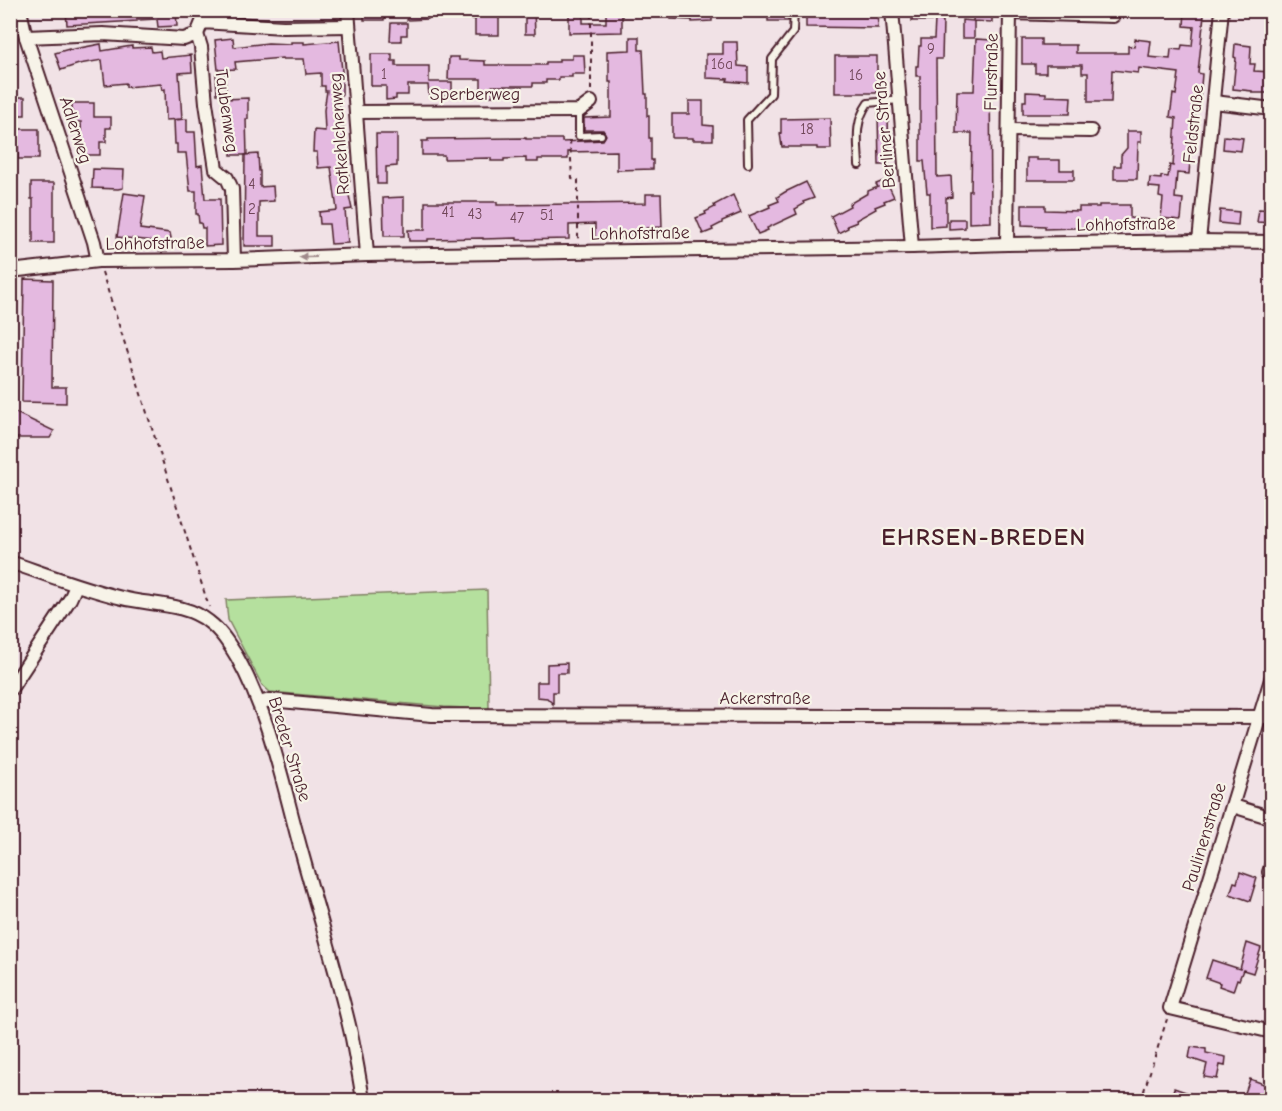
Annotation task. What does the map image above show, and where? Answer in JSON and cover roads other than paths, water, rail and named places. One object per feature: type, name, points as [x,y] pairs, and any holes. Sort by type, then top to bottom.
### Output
[{"type":"street","name":"Rotkehlchenweg","points":[[348,10],[367,255]]},
{"type":"street","name":"Berliner Straße","points":[[892,10],[912,247]]},
{"type":"street","name":"Feldstraße","points":[[1199,241],[1222,10]]},
{"type":"street","name":"Adlerweg","points":[[17,11],[94,242],[98,261]]},
{"type":"street","name":"Flurstraße","points":[[1006,244],[1010,12],[1113,16]]},
{"type":"street","points":[[26,37],[103,34],[184,39],[197,34],[202,22],[283,27],[349,26]]},
{"type":"street","name":"Taubenweg","points":[[197,34],[201,47],[206,103],[216,169],[226,178],[232,189],[234,260]]},
{"type":"street","points":[[579,111],[591,102]]},
{"type":"street","points":[[1214,102],[1272,109]]},
{"type":"street","name":"Sperberweg","points":[[356,112],[579,111]]},
{"type":"street","name":"Flurstraße","points":[[1009,130],[1091,131]]},
{"type":"street","name":"Lohhofstraße","points":[[10,272],[98,261],[1006,244],[1272,242]]},
{"type":"street","name":"Breder Straße","points":[[10,562],[76,586],[193,613],[209,622],[223,635],[245,672],[259,702],[352,1037],[363,1101]]},
{"type":"street","points":[[10,690],[70,600],[76,586]]},
{"type":"street","name":"Paulinenstraße","points":[[1272,676],[1170,1008],[1272,1032]]},
{"type":"street","name":"Ackerstraße","points":[[259,702],[270,700],[432,715],[1272,717]]},
{"type":"street","points":[[1233,806],[1272,818]]},
{"type":"lane","points":[[748,164],[747,120],[771,94],[772,59],[793,32],[794,10]]},
{"type":"lane","points":[[859,165],[858,126],[861,113],[868,103],[899,100]]},
{"type":"lane","points":[[579,111],[579,136],[601,135]]},
{"type":"district","name":"EHRSEN-BREDEN","points":[[984,537]]}]
